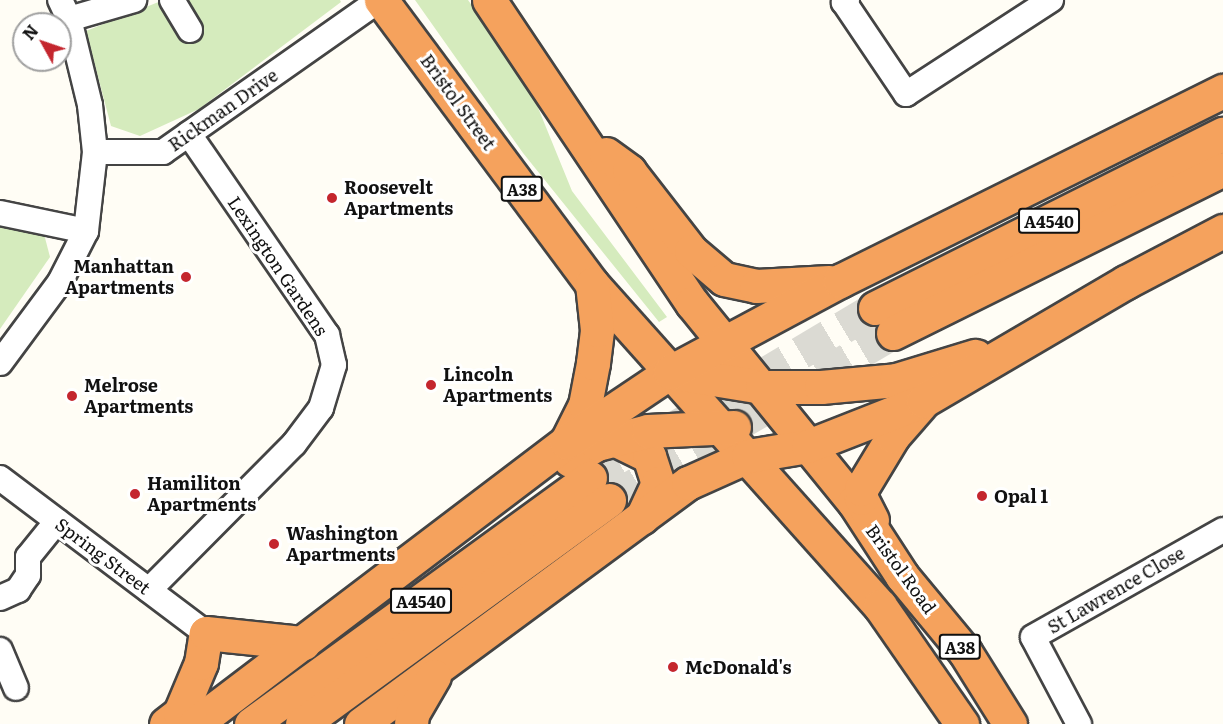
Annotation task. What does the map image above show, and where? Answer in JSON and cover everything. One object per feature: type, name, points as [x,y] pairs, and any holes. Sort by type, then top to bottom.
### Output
[{"type":"highway","name":"Bristol Street","points":[[380,0],[592,284],[670,372]]},
{"type":"highway","name":"A38","points":[[489,0],[692,303],[725,344],[746,385],[808,446]]},
{"type":"highway","points":[[195,724],[566,442],[670,372],[840,281],[1223,91]]},
{"type":"highway","points":[[573,128],[628,171],[690,251],[724,279],[756,286],[840,281]]},
{"type":"highway","name":"A4540","points":[[1223,134],[884,321],[1223,169]]},
{"type":"highway","points":[[473,514],[597,444],[666,428],[808,446],[923,401],[1023,341],[1223,231]]},
{"type":"highway","points":[[566,442],[585,405],[593,363],[597,330],[592,284]]},
{"type":"highway","points":[[670,372],[746,385],[820,387],[896,380],[1023,341]]},
{"type":"highway","name":"A38","points":[[670,372],[737,437],[880,606],[962,724]]},
{"type":"highway","points":[[361,724],[688,483],[737,437],[746,385]]},
{"type":"highway","points":[[902,576],[859,494],[873,464],[923,401]]},
{"type":"highway","points":[[614,439],[649,456],[658,483],[642,517]]},
{"type":"highway","name":"Bristol Road","points":[[808,446],[854,502],[902,576],[965,652],[1010,724]]},
{"type":"highway","name":"A4540","points":[[251,724],[599,489],[302,724]]},
{"type":"highway","points":[[166,724],[180,713],[201,663],[206,633],[303,643]]},
{"type":"highway","points":[[411,724],[412,714],[439,666]]},
{"type":"street","points":[[0,363],[60,282],[86,231],[94,152],[90,105],[65,10],[134,0]]},
{"type":"street","points":[[172,0],[190,30]]},
{"type":"street","name":"Rickman Drive","points":[[94,152],[163,152],[380,0]]},
{"type":"street","points":[[846,1],[906,94],[1051,0]]},
{"type":"street","name":"Lexington Gardens","points":[[149,590],[294,444],[321,408],[334,365],[327,335],[189,134]]},
{"type":"street","points":[[0,213],[86,231]]},
{"type":"street","name":"Spring Street","points":[[0,478],[206,633]]},
{"type":"street","points":[[0,598],[18,590],[28,575],[28,557],[57,521]]},
{"type":"street","name":"St Lawrence Close","points":[[1079,724],[1033,637],[1223,530]]},
{"type":"street","points":[[0,650],[16,688]]},
{"type":"green space","points":[[188,0],[340,0],[341,2],[199,109],[140,136],[111,126],[86,31],[161,1],[184,34],[201,26]]},
{"type":"green space","points":[[415,0],[468,0],[530,88],[572,191],[667,317],[659,322],[523,153]]},
{"type":"green space","points":[[0,226],[44,234],[50,257],[0,329]]},
{"type":"tunnel","points":[[590,478],[875,308]]},
{"type":"tunnel","points":[[609,500],[893,333]]},
{"type":"place","name":"Roosevelt Apartments","points":[[332,198]]},
{"type":"place","name":"Manhattan Apartments","points":[[186,277]]},
{"type":"place","name":"Lincoln Apartments","points":[[431,385]]},
{"type":"place","name":"Melrose Apartments","points":[[72,396]]},
{"type":"place","name":"Hamiliton Apartments","points":[[135,494]]},
{"type":"place","name":"Opal 1","points":[[982,496]]},
{"type":"place","name":"Washington Apartments","points":[[274,544]]},
{"type":"place","name":"McDonald's","points":[[673,667]]}]
